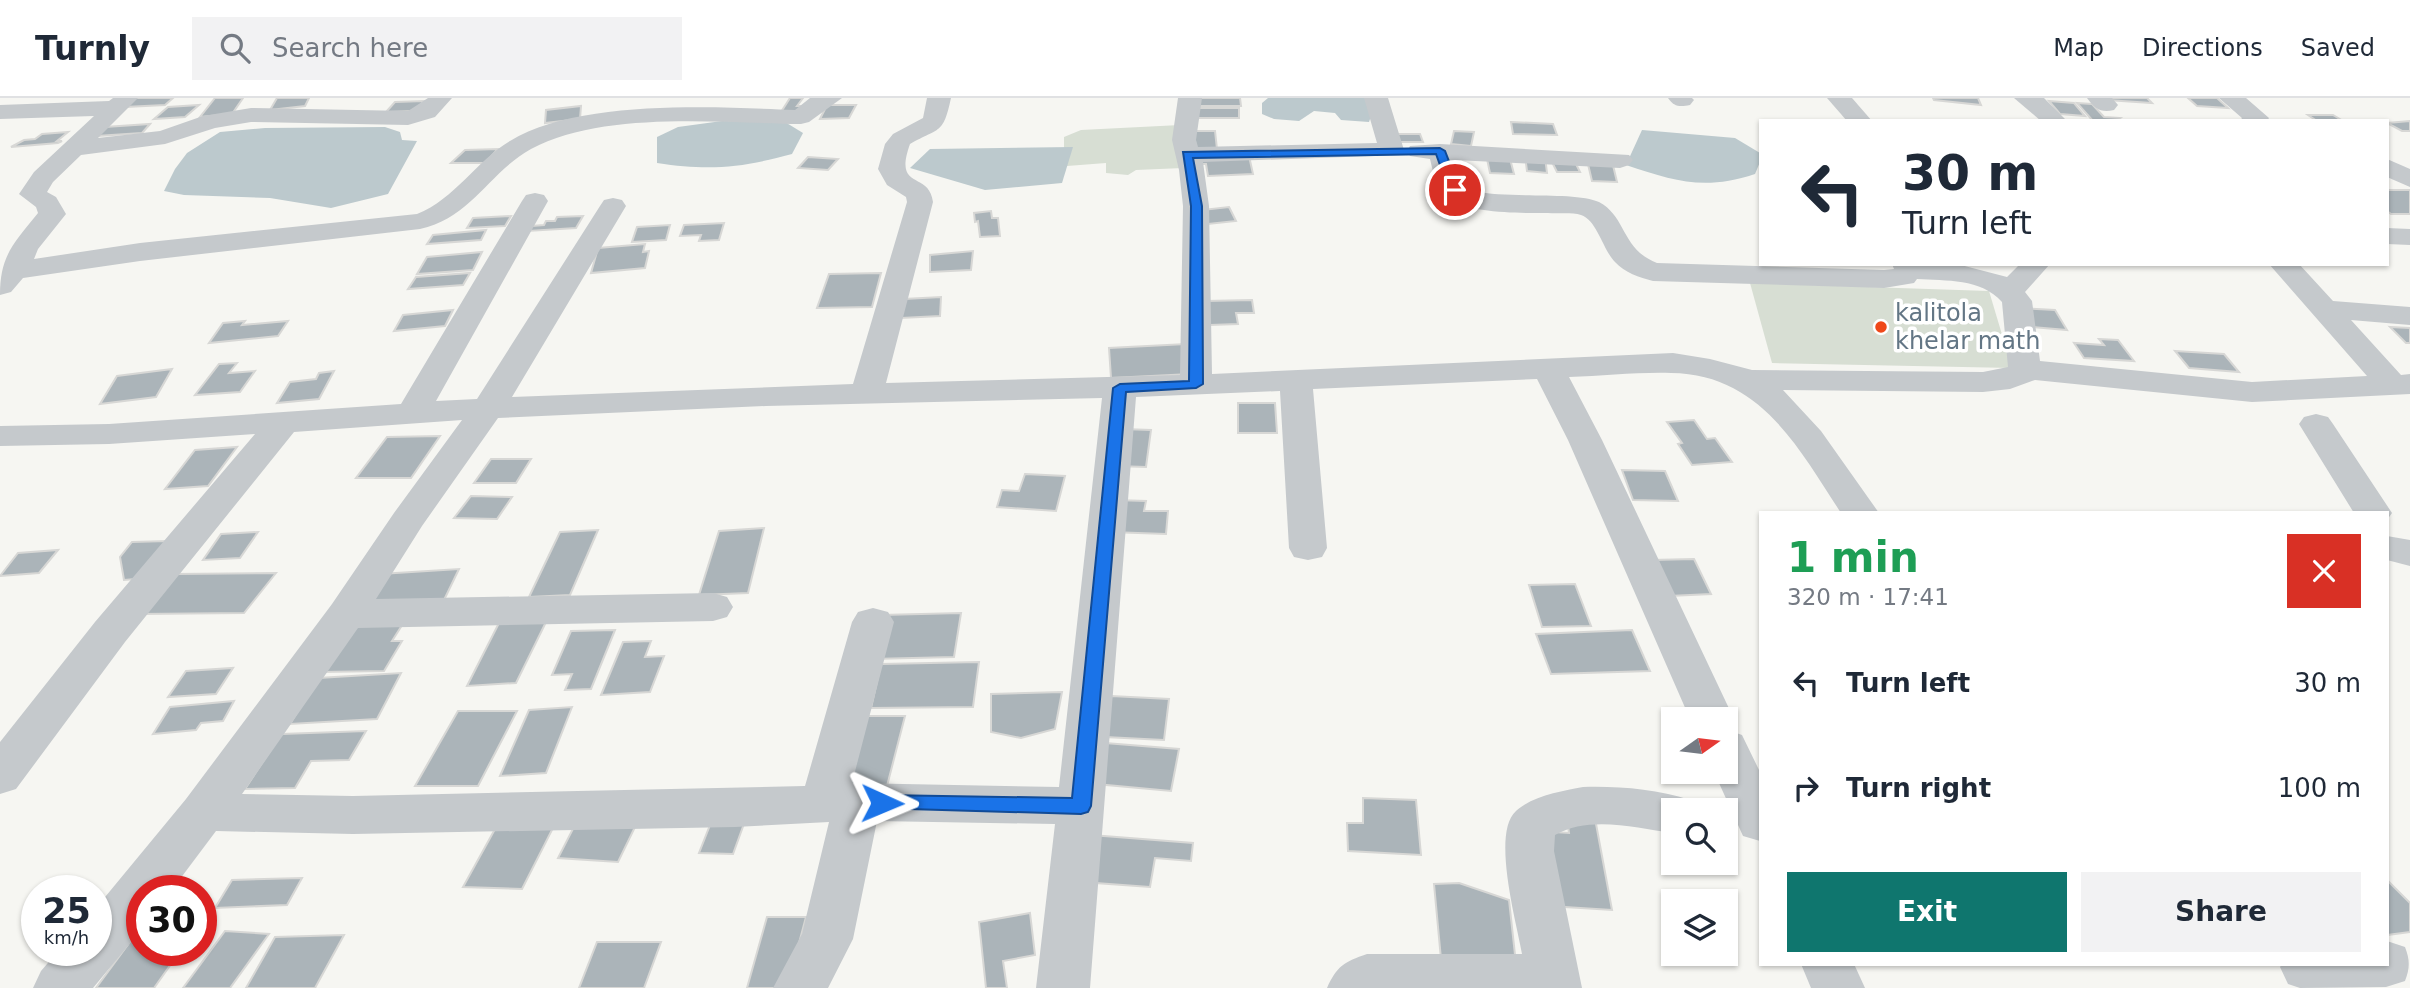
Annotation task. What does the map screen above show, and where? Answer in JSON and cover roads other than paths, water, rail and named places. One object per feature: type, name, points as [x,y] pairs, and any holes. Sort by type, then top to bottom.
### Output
[{"type":"street","points":[[74,148],[165,137],[259,107],[408,118],[426,113],[440,98]]},
{"type":"street","points":[[589,124],[596,98]]},
{"type":"street","points":[[7,280],[140,252],[407,224],[432,217],[450,206],[514,148],[535,138],[589,124],[705,114],[801,117],[816,104],[830,98]]},
{"type":"street","points":[[866,395],[920,202],[919,194],[896,179],[891,169],[896,144],[900,138],[934,121],[939,98]]},
{"type":"street","points":[[1190,98],[1184,140],[1192,170],[1196,206],[1196,384]]},
{"type":"street","points":[[1376,98],[1392,150]]},
{"type":"street","points":[[1839,98],[1858,119]]},
{"type":"street","points":[[2026,98],[2035,102],[2053,119]]},
{"type":"street","points":[[2231,98],[2256,119]]},
{"type":"street","points":[[7,280],[25,247],[52,214],[47,203],[32,194],[43,177],[120,103]]},
{"type":"street","points":[[0,112],[120,103]]},
{"type":"street","points":[[1187,155],[1392,150],[1620,160]]},
{"type":"street","points":[[1440,151],[1455,190],[1460,195],[1495,203],[1588,207],[1596,211],[1622,256],[1634,266],[1653,272],[1884,279],[1904,277],[1907,267],[1993,280],[2010,291],[2017,301],[2025,369]]},
{"type":"street","points":[[2389,168],[2410,179]]},
{"type":"street","points":[[413,412],[535,201]]},
{"type":"street","points":[[154,875],[346,614],[407,521],[488,408],[613,206]]},
{"type":"street","points":[[2389,236],[2410,237]]},
{"type":"street","points":[[2010,291],[2034,266]]},
{"type":"street","points":[[2285,266],[2324,309],[2400,383]]},
{"type":"street","points":[[2324,309],[2410,316]]},
{"type":"street","points":[[0,436],[109,434],[488,408],[766,396],[1120,388],[1673,363],[1712,368],[1747,380],[1773,399],[1821,456],[1859,511]]},
{"type":"street","points":[[1747,380],[1983,382],[2010,380],[2025,369],[2252,392],[2400,383]]},
{"type":"street","points":[[1549,370],[1585,440],[1707,707]]},
{"type":"street","points":[[1296,380],[1308,548]]},
{"type":"street","points":[[1063,988],[1120,388]]},
{"type":"street","points":[[0,776],[110,632],[283,423]]},
{"type":"street","points":[[2316,424],[2372,511]]},
{"type":"street","points":[[346,614],[713,607]]},
{"type":"street","points":[[800,988],[827,939],[840,803],[873,622]]},
{"type":"street","points":[[1738,773],[1759,820]]},
{"type":"street","points":[[203,812],[352,815],[840,803],[1081,806]]},
{"type":"street","points":[[1354,988],[1367,978],[1554,983],[1529,851],[1532,825],[1547,814],[1575,805],[1661,813]]},
{"type":"street","points":[[1738,821],[1759,822]]},
{"type":"street","points":[[112,926],[126,910]]},
{"type":"street","points":[[2389,964],[2410,963]]},
{"type":"street","points":[[60,988],[79,966]]},
{"type":"street","points":[[1828,966],[1838,988]]},
{"type":"street","points":[[2312,973],[2370,966]]},
{"type":"place","name":"kalitola khelar math","points":[[1881,327]]}]
